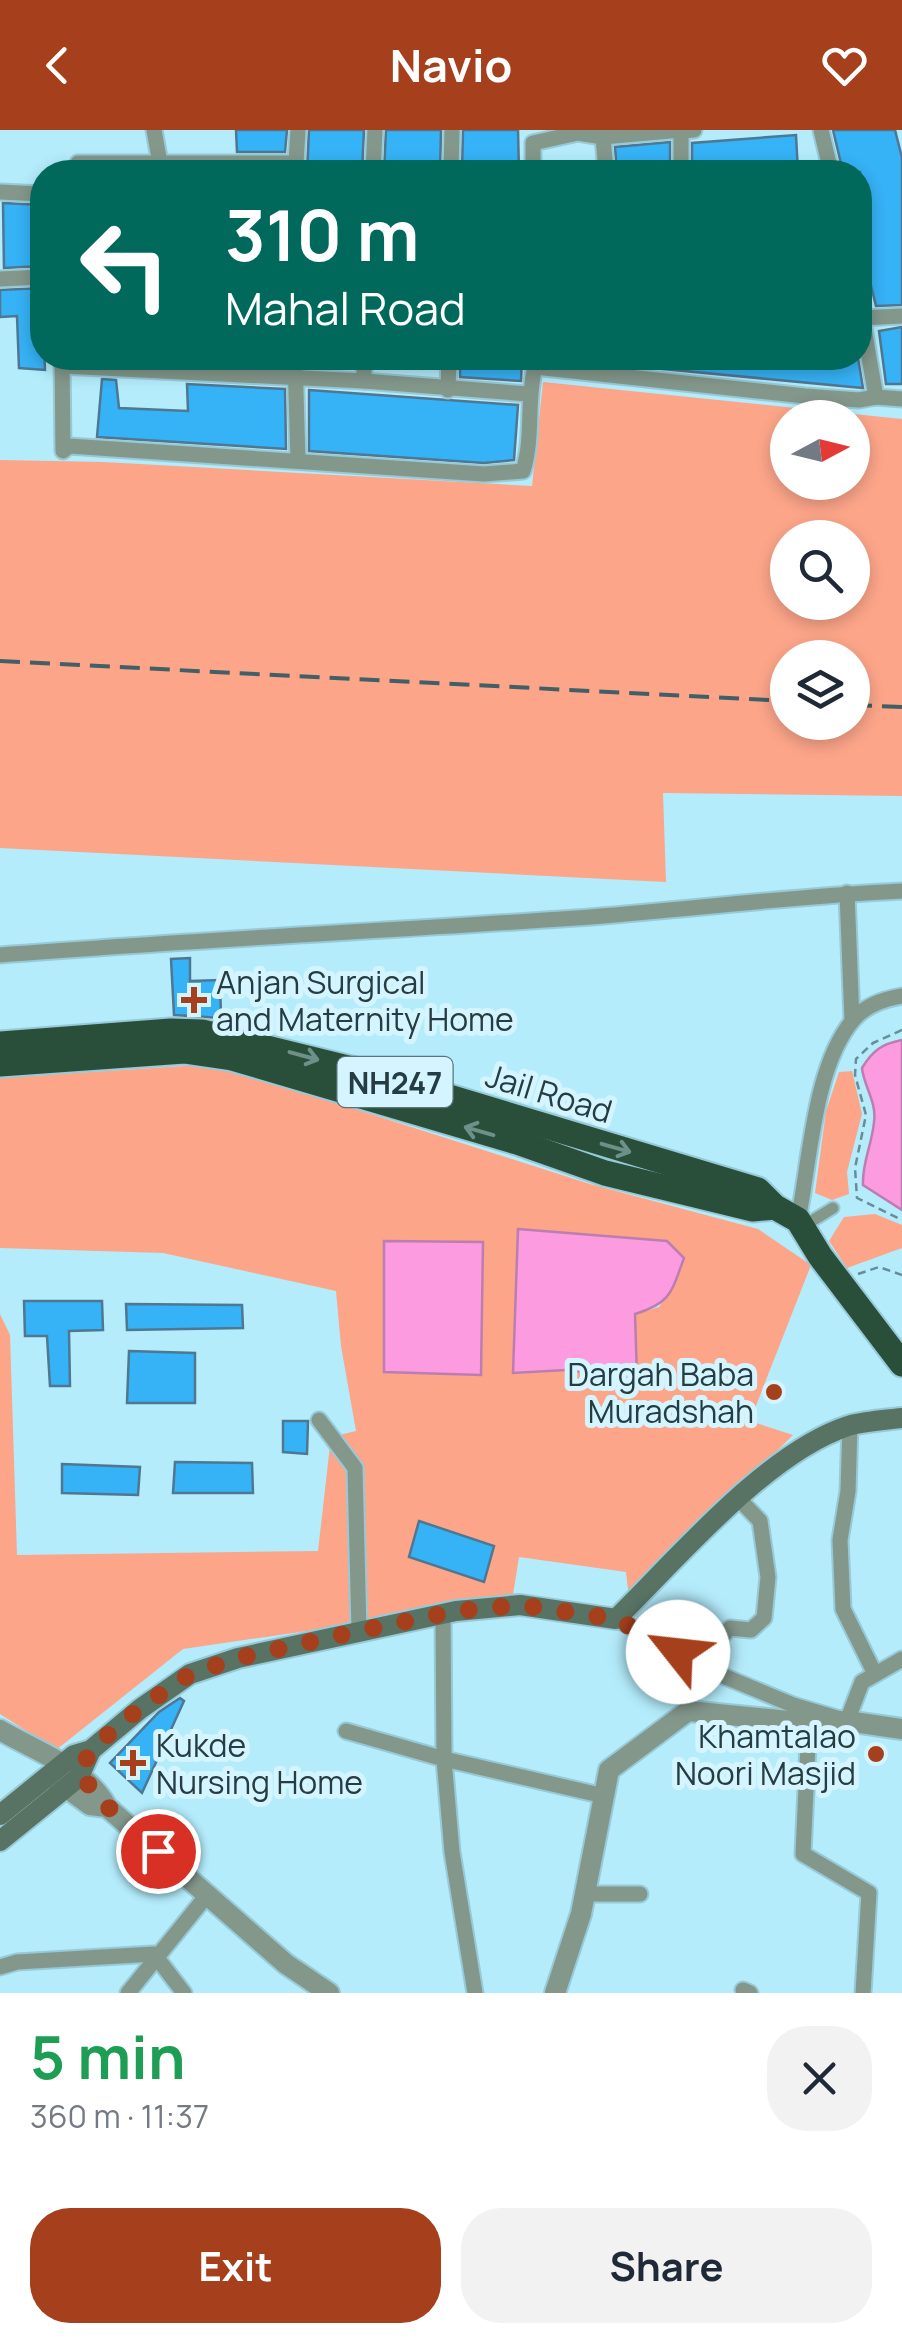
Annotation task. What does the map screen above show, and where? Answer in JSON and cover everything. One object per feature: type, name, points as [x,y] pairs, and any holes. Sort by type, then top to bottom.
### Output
[{"type":"highway","name":"Jail Road","points":[[0,1044],[202,1032],[253,1042],[758,1190],[800,1224],[902,1364]]},
{"type":"highway","name":"Jail Road","points":[[0,1064],[184,1051],[232,1058],[517,1142],[605,1173],[753,1209],[775,1207]]},
{"type":"main road","points":[[0,1841],[90,1750],[140,1708],[190,1674],[238,1658],[443,1614],[520,1605],[616,1619],[738,1498],[805,1445],[850,1426],[902,1418]]},
{"type":"main road","points":[[0,1814],[65,1776]]},
{"type":"street","points":[[154,130],[159,160]]},
{"type":"street","points":[[296,160],[298,130]]},
{"type":"street","points":[[374,160],[375,130]]},
{"type":"street","points":[[451,160],[452,130]]},
{"type":"street","points":[[529,137],[603,137],[694,130]]},
{"type":"street","points":[[821,130],[828,160]]},
{"type":"street","points":[[681,131],[681,160]]},
{"type":"street","points":[[603,137],[605,160]]},
{"type":"street","points":[[0,192],[30,193]]},
{"type":"street","points":[[0,279],[30,278]]},
{"type":"street","points":[[872,315],[902,316]]},
{"type":"street","points":[[62,370],[63,451],[69,446],[484,474],[523,471],[530,449],[528,394],[533,370]]},
{"type":"street","points":[[211,370],[528,394]]},
{"type":"street","points":[[295,370],[298,461]]},
{"type":"street","points":[[364,370],[364,381]]},
{"type":"street","points":[[448,390],[449,370]]},
{"type":"street","points":[[599,370],[805,396],[902,399]]},
{"type":"street","points":[[871,370],[876,397]]},
{"type":"street","points":[[0,956],[243,936],[581,918],[902,890]]},
{"type":"street","points":[[847,894],[852,1020]]},
{"type":"street","points":[[800,1224],[818,1098],[839,1042],[852,1020],[876,1004],[902,996]]},
{"type":"street","points":[[800,1224],[833,1208]]},
{"type":"street","points":[[319,1420],[356,1468],[359,1631]]},
{"type":"street","points":[[850,1426],[848,1491],[840,1540],[843,1609],[875,1674]]},
{"type":"street","points":[[704,1667],[716,1642],[730,1628],[750,1630],[764,1618],[768,1601],[760,1520],[738,1498]]},
{"type":"street","points":[[443,1614],[444,1759],[452,1852],[475,1993]]},
{"type":"street","points":[[616,1619],[704,1667],[793,1706],[847,1722]]},
{"type":"street","points":[[847,1722],[862,1682],[902,1659]]},
{"type":"street","points":[[555,1993],[585,1894],[609,1770],[688,1711],[902,1728]]},
{"type":"street","points":[[810,1723],[802,1854],[869,1893],[863,1993]]},
{"type":"street","points":[[0,1730],[37,1752],[40,1765],[98,1791],[108,1807],[286,1964],[330,1993]]},
{"type":"street","points":[[346,1731],[444,1759],[604,1796]]},
{"type":"street","points":[[128,1993],[208,1894]]},
{"type":"street","points":[[585,1894],[640,1894]]},
{"type":"street","points":[[0,1966],[154,1954],[184,1993]]},
{"type":"path","points":[[902,1030],[873,1044],[856,1059],[855,1075],[866,1115],[854,1168],[858,1198],[902,1220]]},
{"type":"path","points":[[837,1278],[879,1266],[902,1275]]},
{"type":"shaded area","points":[[543,382],[770,405],[770,500],[870,500],[870,416],[902,419],[902,796],[663,793],[666,882],[0,848],[0,460],[104,462],[532,486]]},
{"type":"shaded area","points":[[902,1040],[902,1210],[863,1185],[874,1115],[862,1068],[879,1049]]},
{"type":"shaded area","points":[[214,1064],[590,1184],[758,1229],[811,1265],[750,1421],[793,1435],[629,1598],[626,1572],[519,1557],[512,1601],[183,1649],[56,1750],[0,1714],[0,1314],[10,1335],[17,1555],[318,1551],[331,1437],[356,1431],[336,1291],[163,1253],[0,1248],[0,1078]],"holes":[[[684,1258],[674,1285],[659,1307],[635,1314],[637,1378],[566,1370],[514,1373]]]},
{"type":"shaded area","points":[[852,1071],[862,1114],[847,1172],[849,1194],[832,1200],[815,1193],[826,1111],[839,1072]]},
{"type":"shaded area","points":[[875,1214],[902,1225],[902,1248],[847,1268],[829,1241],[844,1217]]},
{"type":"shaded area","points":[[518,1229],[667,1241],[684,1258],[663,1301],[635,1314],[637,1378],[566,1370],[513,1373]]},
{"type":"shaded area","points":[[384,1241],[483,1242],[481,1375],[384,1372]]},
{"type":"building","points":[[236,130],[287,130],[285,152],[237,152]]},
{"type":"building","points":[[309,130],[364,130],[363,160],[308,160]]},
{"type":"building","points":[[386,130],[441,130],[440,160],[385,160]]},
{"type":"building","points":[[463,130],[518,130],[519,160],[462,160]]},
{"type":"building","points":[[833,130],[895,130],[902,158],[902,305],[876,306],[872,290],[872,160],[840,160]]},
{"type":"building","points":[[796,135],[797,160],[692,160],[692,143]]},
{"type":"building","points":[[670,142],[670,160],[616,160],[615,147]]},
{"type":"building","points":[[3,203],[30,204],[30,267],[4,268]]},
{"type":"building","points":[[30,289],[30,369],[19,368],[17,316],[0,317],[0,290]]},
{"type":"building","points":[[902,327],[902,384],[886,384],[879,331]]},
{"type":"building","points":[[460,370],[521,370],[521,381],[460,377]]},
{"type":"building","points":[[673,370],[860,370],[863,388]]},
{"type":"building","points":[[102,379],[116,380],[119,408],[188,411],[187,384],[285,389],[286,449],[97,437]]},
{"type":"building","points":[[309,390],[518,405],[514,460],[484,463],[309,451]]},
{"type":"building","points":[[190,958],[190,981],[220,980],[221,1018],[174,1015],[171,959]]},
{"type":"building","points":[[24,1301],[102,1301],[103,1330],[69,1331],[70,1386],[50,1386],[47,1336],[25,1336]]},
{"type":"building","points":[[126,1304],[242,1305],[243,1328],[127,1330]]},
{"type":"building","points":[[129,1351],[195,1353],[195,1403],[127,1403]]},
{"type":"building","points":[[283,1421],[308,1421],[307,1454],[283,1452]]},
{"type":"building","points":[[175,1462],[252,1463],[253,1493],[173,1493]]},
{"type":"building","points":[[62,1464],[140,1467],[138,1495],[62,1493]]},
{"type":"building","points":[[419,1521],[494,1546],[484,1582],[409,1557]]},
{"type":"building","points":[[180,1698],[184,1701],[142,1793],[110,1763],[159,1712]]},
{"type":"railway","points":[[0,661],[770,700]]},
{"type":"railway","points":[[870,706],[902,707]]},
{"type":"place","name":"Anjan Surgical and Maternity Home","points":[[194,1000]]},
{"type":"place","name":"Dargah Baba Muradshah","points":[[774,1392]]},
{"type":"place","name":"Khamtalao Noori Masjid","points":[[876,1754]]},
{"type":"place","name":"Kukde Nursing Home","points":[[133,1763]]},
{"type":"route","points":[[158,1851],[108,1807],[98,1791],[79,1778],[90,1750],[140,1708],[190,1674],[238,1658],[359,1631],[456,1611],[520,1605],[616,1619],[678,1652]]}]
